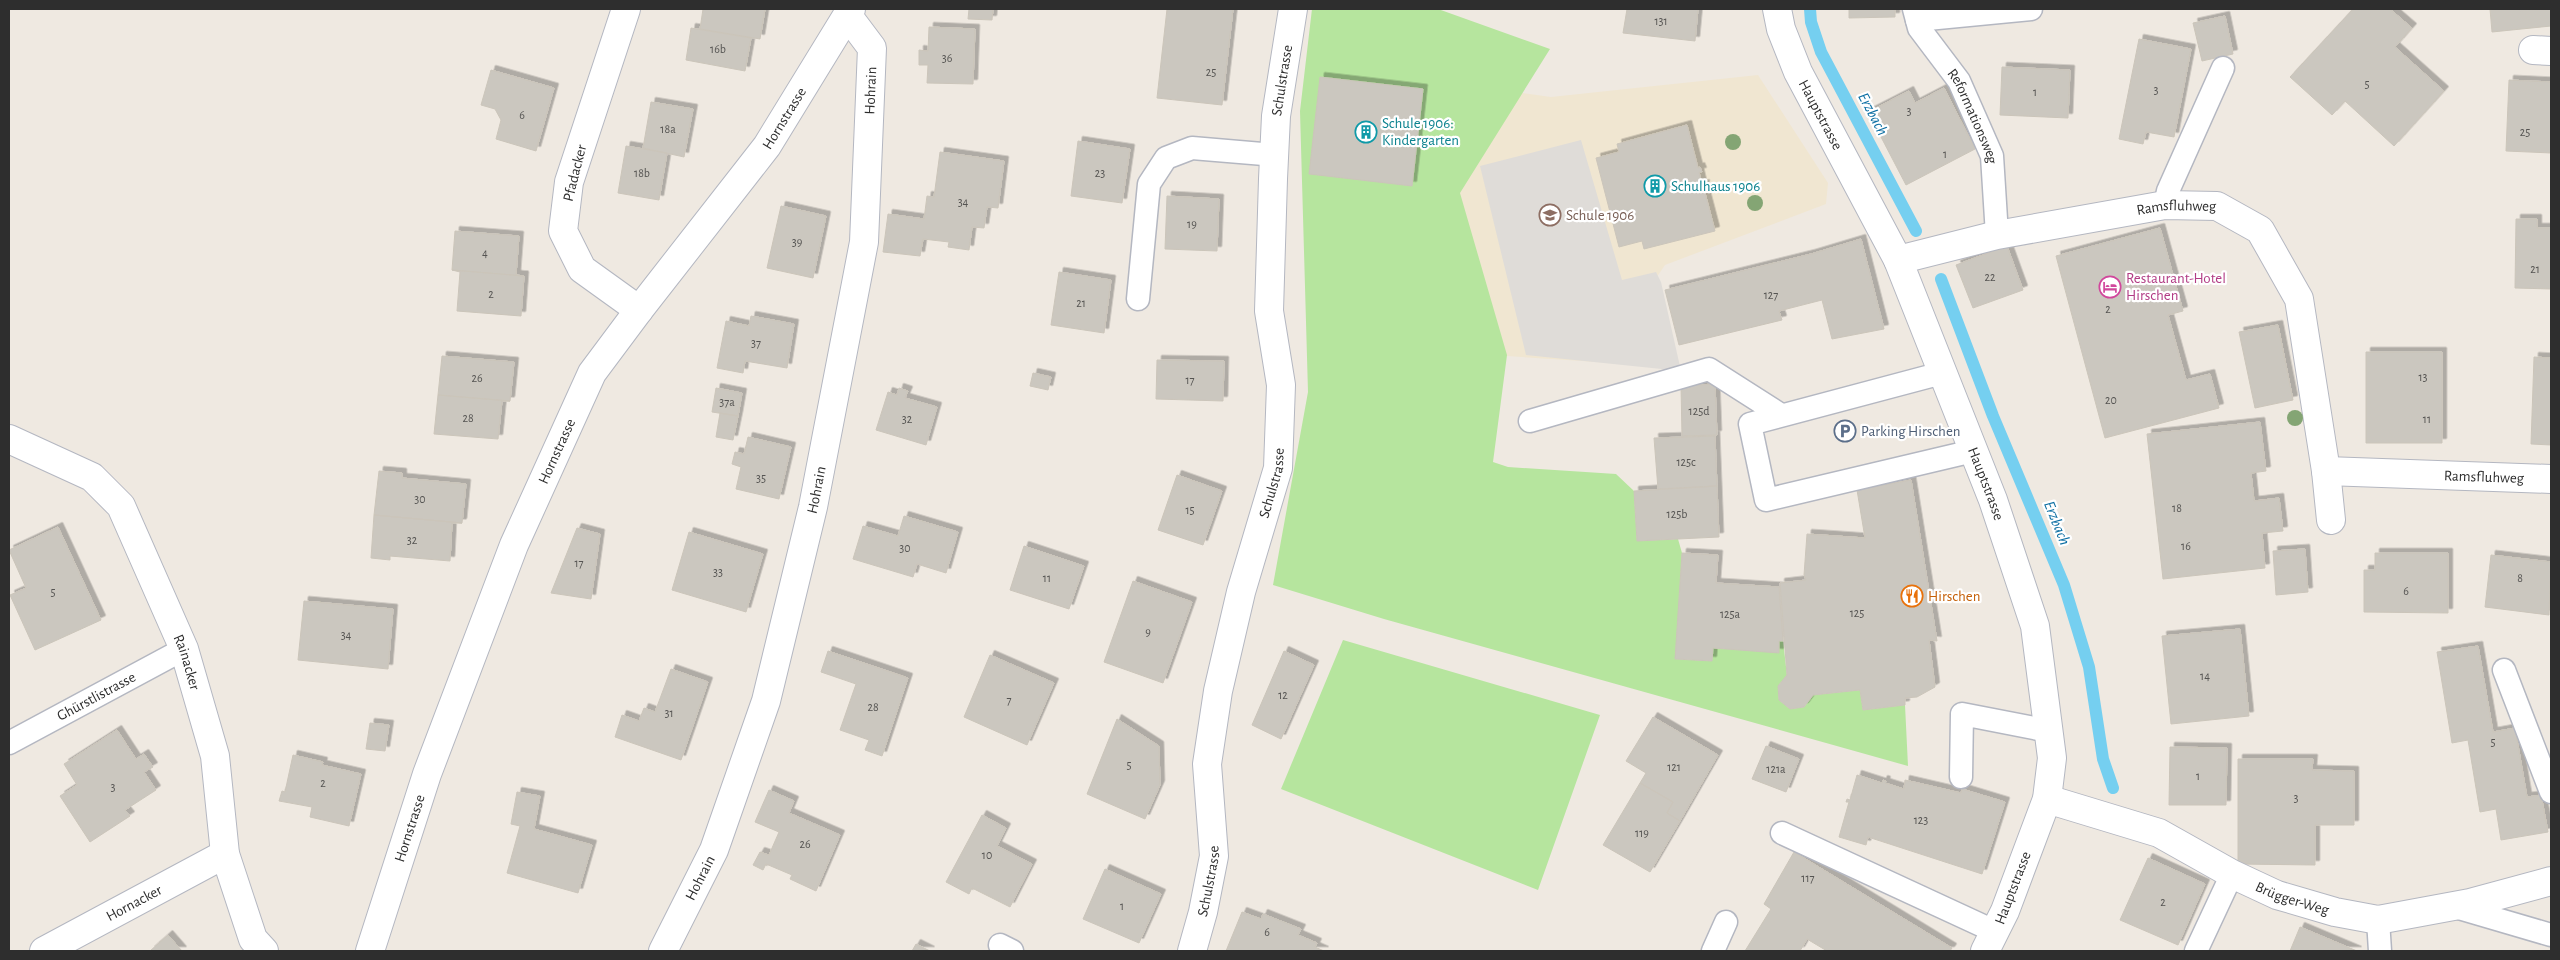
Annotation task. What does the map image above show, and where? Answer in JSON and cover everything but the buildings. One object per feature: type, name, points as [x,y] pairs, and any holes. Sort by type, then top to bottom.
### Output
[{"type":"street","name":"Pfadacker","points":[[626,9],[569,182],[562,232],[582,269],[604,287],[639,310]]},
{"type":"street","name":"Schulstrasse","points":[[1192,951],[1203,912],[1214,856],[1207,764],[1218,691],[1241,592],[1278,468],[1280,385],[1269,311],[1274,155],[1276,116],[1293,9]]},
{"type":"street","name":"Hauptstrasse","points":[[1777,9],[1781,29],[1798,72],[1898,260],[1993,500],[2035,626],[2052,758],[2047,799],[1990,942]]},
{"type":"street","name":"Hornstrasse","points":[[370,951],[427,774],[514,545],[592,373],[768,146],[849,13]]},
{"type":"street","name":"Hohrain","points":[[663,951],[714,850],[766,701],[813,507],[864,242],[872,48],[849,13]]},
{"type":"street","name":"Ramsfluhweg","points":[[1898,260],[1997,236],[2165,205],[2217,206],[2260,230],[2299,299],[2326,471],[2331,520]]},
{"type":"street","name":"Rainacker","points":[[9,439],[92,477],[121,506],[184,649],[215,756],[225,854],[253,939],[264,951]]},
{"type":"street","name":"Ramsfluhweg","points":[[2326,471],[2551,479]]},
{"type":"street","name":"Brügger-Weg","points":[[2047,799],[2159,833],[2232,874],[2277,895],[2335,912],[2378,920],[2451,906],[2551,881]]},
{"type":"street","name":"Hornacker","points":[[44,951],[225,854]]},
{"type":"lane","points":[[1915,14],[2031,9]]},
{"type":"lane","name":"Reformationsweg","points":[[1915,14],[1919,28],[1959,81],[1980,123],[1992,156],[1997,236]]},
{"type":"lane","points":[[2165,205],[2168,191],[2223,68]]},
{"type":"lane","points":[[1138,299],[1150,184],[1166,158],[1192,148],[1274,155]]},
{"type":"lane","points":[[1530,421],[1709,369],[1781,415]]},
{"type":"lane","points":[[1942,372],[1750,424],[1766,500],[1973,451]]},
{"type":"lane","name":"Ghürstlistrasse","points":[[9,743],[184,649]]},
{"type":"lane","points":[[2504,670],[2551,792]]},
{"type":"lane","points":[[1961,777],[1962,714],[2049,731]]},
{"type":"lane","points":[[1782,832],[1990,942]]},
{"type":"lane","points":[[2196,951],[2232,874]]},
{"type":"lane","points":[[2451,906],[2551,935]]},
{"type":"lane","points":[[2378,920],[2380,951]]},
{"type":"lane","points":[[1713,951],[1726,922]]},
{"type":"shaded area","name":"Schule 1906","points":[[1309,64],[1551,97],[1758,75],[1828,183],[1826,204],[1665,265],[1646,293],[1628,364],[1307,343]]},
{"type":"shaded area","points":[[1581,140],[1622,280],[1656,272],[1661,282],[1681,371],[1526,355],[1480,166]]},
{"type":"green space","points":[[1312,9],[1438,9],[1550,49],[1460,193],[1507,355],[1493,462],[1508,467],[1616,474],[1634,491],[1637,541],[1678,539],[1682,553],[1676,659],[1712,661],[1713,648],[1778,652],[1779,641],[1783,641],[1787,675],[1778,686],[1779,700],[1790,709],[1804,707],[1813,695],[1860,690],[1863,710],[1905,705],[1908,766],[1384,619],[1273,585],[1308,392],[1300,111]]},
{"type":"green space","points":[[1343,640],[1600,715],[1538,890],[1281,789]]},
{"type":"waterway","name":"Erzbach","points":[[1810,9],[1811,22],[1821,52],[1916,231]]},
{"type":"waterway","name":"Erzbach","points":[[1941,279],[1993,416],[2064,585],[2089,667],[2103,759],[2113,788]]},
{"type":"place","name":"Schule 1906: Kindergarten","points":[[1366,132]]},
{"type":"place","name":"Schulhaus 1906","points":[[1655,186]]},
{"type":"place","name":"Schule 1906","points":[[1550,215]]},
{"type":"place","name":"Restaurant-Hotel Hirschen","points":[[2110,287]]},
{"type":"place","name":"Parking Hirschen","points":[[1845,431]]},
{"type":"place","name":"Hirschen","points":[[1912,596]]}]
